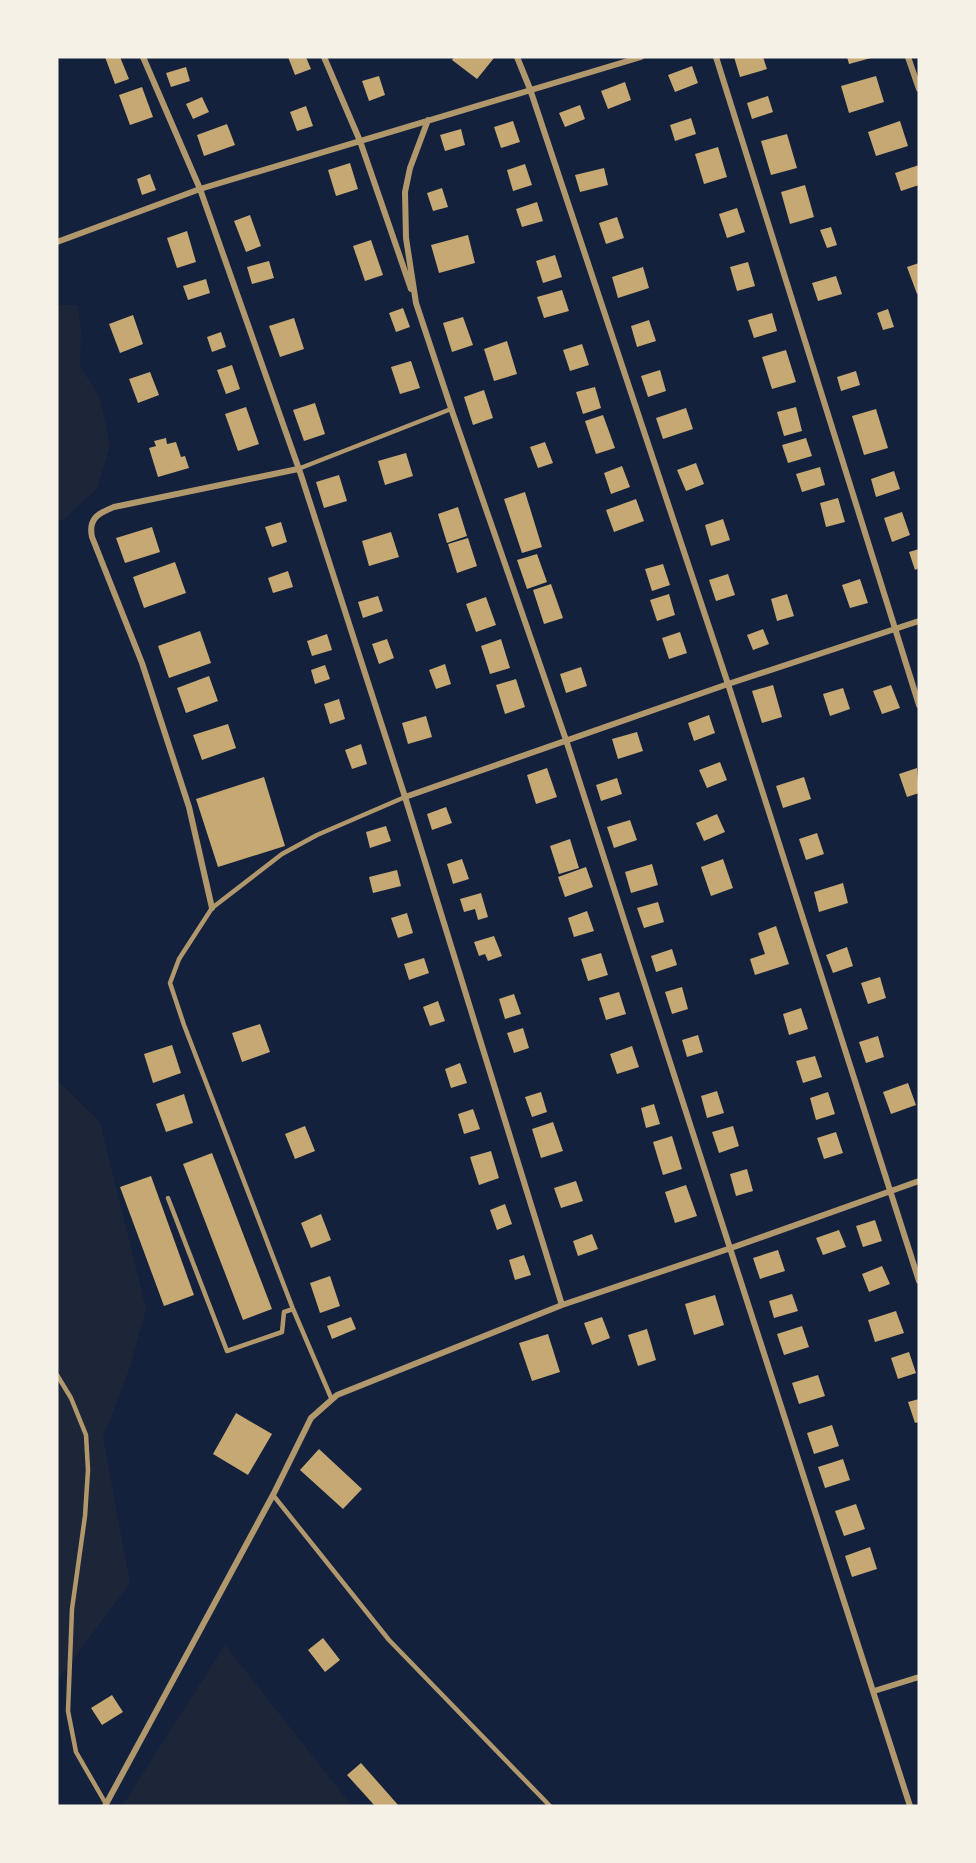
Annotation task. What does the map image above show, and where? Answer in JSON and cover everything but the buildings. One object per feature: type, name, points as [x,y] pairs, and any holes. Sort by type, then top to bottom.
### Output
[{"type":"street","points":[[144,57],[200,189],[298,469],[405,797],[562,1305]]},
{"type":"street","points":[[324,57],[360,141],[566,740],[910,1806]]},
{"type":"street","points":[[517,57],[530,89],[728,684],[919,1281]]},
{"type":"street","points":[[57,242],[200,189],[640,57]]},
{"type":"street","points":[[716,57],[919,705]]},
{"type":"street","points":[[908,57],[919,89]]},
{"type":"street","points":[[416,303],[406,238],[405,192],[410,168],[428,120]]},
{"type":"street","points":[[212,908],[189,807],[142,663],[92,537],[90,525],[93,518],[114,507],[298,469]]},
{"type":"street","points":[[405,797],[728,684],[919,621]]},
{"type":"street","points":[[106,1805],[273,1495],[311,1418],[337,1395],[562,1305],[919,1181]]},
{"type":"street","points":[[874,1691],[919,1677]]},
{"type":"lane","points":[[298,469],[451,409]]},
{"type":"lane","points":[[332,1400],[293,1309],[170,983],[179,959],[212,908],[282,855],[317,835],[405,797]]},
{"type":"lane","points":[[168,1198],[227,1351],[282,1332],[284,1312],[293,1309]]},
{"type":"lane","points":[[57,1375],[70,1398],[86,1436],[88,1470],[85,1515],[72,1609],[68,1711],[76,1752],[106,1805]]},
{"type":"lane","points":[[273,1495],[389,1640],[550,1806]]},
{"type":"shaded area","points":[[57,305],[77,305],[81,329],[80,366],[100,398],[110,445],[97,489],[63,520],[57,520]]},
{"type":"shaded area","points":[[57,1080],[100,1122],[146,1309],[130,1367],[103,1438],[130,1583],[57,1681]]},
{"type":"shaded area","points":[[225,1645],[352,1806],[122,1806]]}]
